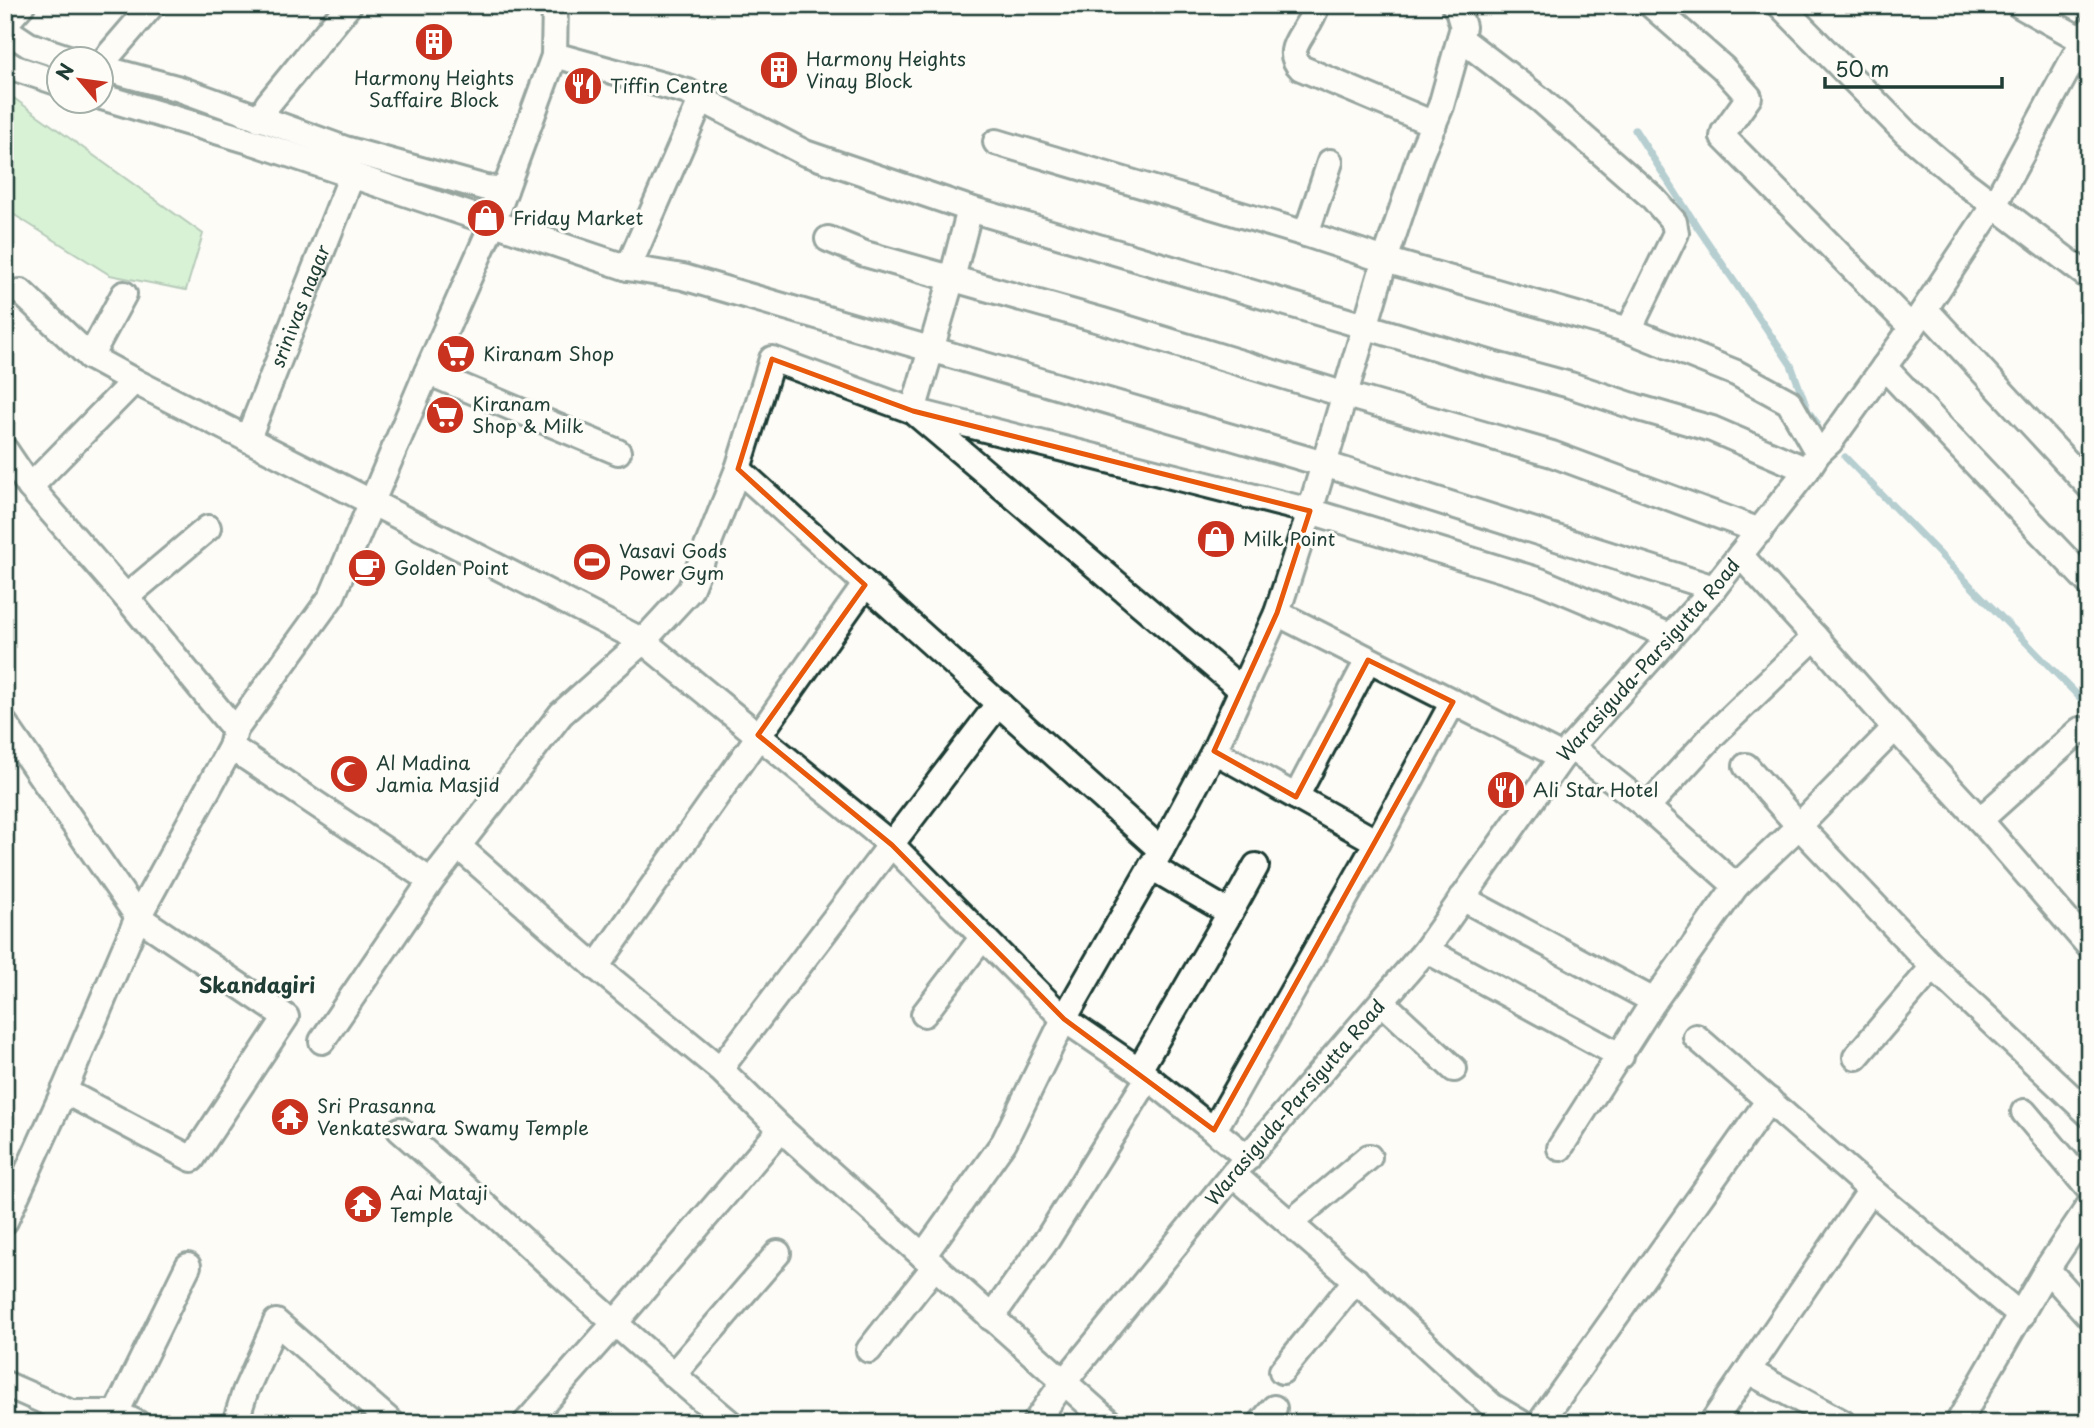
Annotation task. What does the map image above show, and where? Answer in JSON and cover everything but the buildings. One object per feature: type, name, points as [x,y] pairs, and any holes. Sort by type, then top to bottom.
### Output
[{"type":"street","points":[[22,5],[5,27],[29,45],[46,51]]},
{"type":"street","points":[[116,47],[152,5]]},
{"type":"street","points":[[260,119],[268,104],[349,5]]},
{"type":"street","points":[[5,1221],[138,917],[233,738],[332,596],[426,372],[493,223],[554,56],[555,5]]},
{"type":"street","points":[[1317,5],[1293,48],[1296,63],[1301,68],[1434,124]]},
{"type":"street","points":[[869,1350],[1004,1142],[1064,1019],[1156,859],[1214,751],[1277,613],[1346,395],[1385,260],[1420,156],[1441,106],[1463,27],[1454,5]]},
{"type":"street","points":[[1651,5],[1723,68],[1749,97],[1723,137],[1919,318],[2089,486]]},
{"type":"street","points":[[1780,5],[1906,133],[1965,183],[2089,277]]},
{"type":"street","points":[[2019,5],[2087,39]]},
{"type":"street","points":[[1460,38],[1541,100],[1653,198],[1674,222],[1676,233],[1629,330]]},
{"type":"street","name":"Warasiguda-Parsigutta Road","points":[[1035,1423],[1063,1382],[1240,1166],[1426,950],[1566,752],[1714,588],[1830,442],[1919,318],[1994,205],[2087,39]]},
{"type":"street","points":[[554,56],[688,92],[805,153],[970,209],[1570,385],[1813,462]]},
{"type":"street","points":[[9,70],[46,79]]},
{"type":"street","points":[[116,72],[180,89],[345,149],[486,188],[505,190]]},
{"type":"street","points":[[628,268],[701,100]]},
{"type":"street","points":[[116,101],[250,141],[628,268],[684,277],[1324,464],[1714,588]]},
{"type":"street","points":[[996,142],[1385,260],[1629,330],[1736,373],[1789,401],[1813,462]]},
{"type":"street","points":[[1306,234],[1330,162]]},
{"type":"street","name":"srinivas nagar","points":[[248,438],[352,175]]},
{"type":"street","points":[[913,411],[970,209]]},
{"type":"street","points":[[828,239],[865,254],[1103,321],[1552,454],[1760,531]]},
{"type":"street","points":[[21,292],[90,357],[643,641],[892,845],[1064,1019],[1143,1074],[1214,1130],[1296,1233],[1356,1280],[1487,1414],[1521,1423]]},
{"type":"street","points":[[90,357],[124,294]]},
{"type":"street","points":[[322,1041],[431,881],[561,713],[643,641],[690,590],[738,470],[772,359],[913,411],[1310,511],[1540,581],[1670,636]]},
{"type":"street","points":[[1884,367],[2089,583]]},
{"type":"street","points":[[426,372],[618,452]]},
{"type":"street","points":[[30,487],[134,381]]},
{"type":"street","points":[[913,411],[1242,690]]},
{"type":"street","points":[[5,450],[30,487],[126,597],[233,738],[431,881]]},
{"type":"street","points":[[738,470],[999,703],[1156,859],[1230,913]]},
{"type":"street","points":[[126,597],[208,528]]},
{"type":"street","points":[[1740,555],[1980,820],[2089,946]]},
{"type":"street","points":[[596,967],[865,585]]},
{"type":"street","points":[[1277,613],[1453,702],[1566,752],[1647,807],[1736,886]]},
{"type":"street","points":[[1647,807],[1714,734],[1815,637]]},
{"type":"street","points":[[1296,797],[1368,660]]},
{"type":"street","points":[[1214,1130],[1453,702]]},
{"type":"street","points":[[720,1069],[999,703]]},
{"type":"street","points":[[1560,1148],[1654,1001],[1736,886],[1895,728]]},
{"type":"street","points":[[1980,820],[2080,730]]},
{"type":"street","points":[[7,731],[138,917],[286,1017],[192,1159],[64,1091]]},
{"type":"street","points":[[1214,751],[1377,842]]},
{"type":"street","points":[[1746,766],[1933,967],[2089,1114]]},
{"type":"street","points":[[458,846],[596,967],[720,1069],[781,1129],[1110,1423]]},
{"type":"street","points":[[991,1318],[1048,1238],[1143,1074],[1256,866]]},
{"type":"street","points":[[1462,898],[1654,1001]]},
{"type":"street","points":[[924,1014],[983,937]]},
{"type":"street","points":[[1426,950],[1621,1056]]},
{"type":"street","points":[[1856,1057],[1933,967]]},
{"type":"street","points":[[1382,1002],[1454,1069]]},
{"type":"street","points":[[1696,1037],[1871,1190],[2021,1316]]},
{"type":"street","points":[[1540,1423],[1769,1100]]},
{"type":"street","points":[[2024,1112],[2089,1189]]},
{"type":"street","points":[[526,1423],[781,1129]]},
{"type":"street","points":[[400,1130],[673,1376],[730,1423]]},
{"type":"street","points":[[1296,1233],[1369,1157]]},
{"type":"street","points":[[1712,1423],[1871,1190]]},
{"type":"street","points":[[1958,1423],[2047,1269],[2089,1206]]},
{"type":"street","points":[[673,1376],[778,1253]]},
{"type":"street","points":[[5,1384],[71,1413],[126,1418],[188,1266]]},
{"type":"street","points":[[2047,1269],[2089,1317]]},
{"type":"street","points":[[1282,1371],[1356,1280]]},
{"type":"street","points":[[235,1423],[245,1392],[276,1322],[392,1423]]},
{"type":"street","points":[[1748,1371],[1843,1423]]},
{"type":"highlighted area","points":[[772,359],[913,411],[1310,511],[1277,613],[1214,751],[1296,797],[1368,660],[1453,702],[1214,1130],[1064,1019],[892,845],[758,735],[865,585],[738,469]]},
{"type":"green space","points":[[8,94],[203,234],[186,290],[110,275],[5,209],[5,97]]},
{"type":"waterway","points":[[1635,130],[1791,365],[1808,411],[1817,423]]},
{"type":"waterway","points":[[1845,457],[2089,707]]},
{"type":"place","name":"Harmony Heights Saffaire Block","points":[[434,42]]},
{"type":"place","name":"Harmony Heights Vinay Block","points":[[779,70]]},
{"type":"place","name":"Tiffin Centre","points":[[583,86]]},
{"type":"place","name":"Friday Market","points":[[486,218]]},
{"type":"place","name":"Kiranam Shop","points":[[456,354]]},
{"type":"place","name":"Kiranam Shop & Milk","points":[[445,415]]},
{"type":"place","name":"Milk Point","points":[[1216,539]]},
{"type":"place","name":"Vasavi Gods Power Gym","points":[[592,562]]},
{"type":"place","name":"Golden Point","points":[[367,568]]},
{"type":"place","name":"Al Madina Jamia Masjid","points":[[349,774]]},
{"type":"place","name":"Ali Star Hotel","points":[[1506,790]]},
{"type":"place","name":"Sri Prasanna Venkateswara Swamy Temple","points":[[290,1117]]},
{"type":"place","name":"Aai Mataji Temple","points":[[363,1204]]},
{"type":"district","name":"Skandagiri","points":[[257,986]]}]
